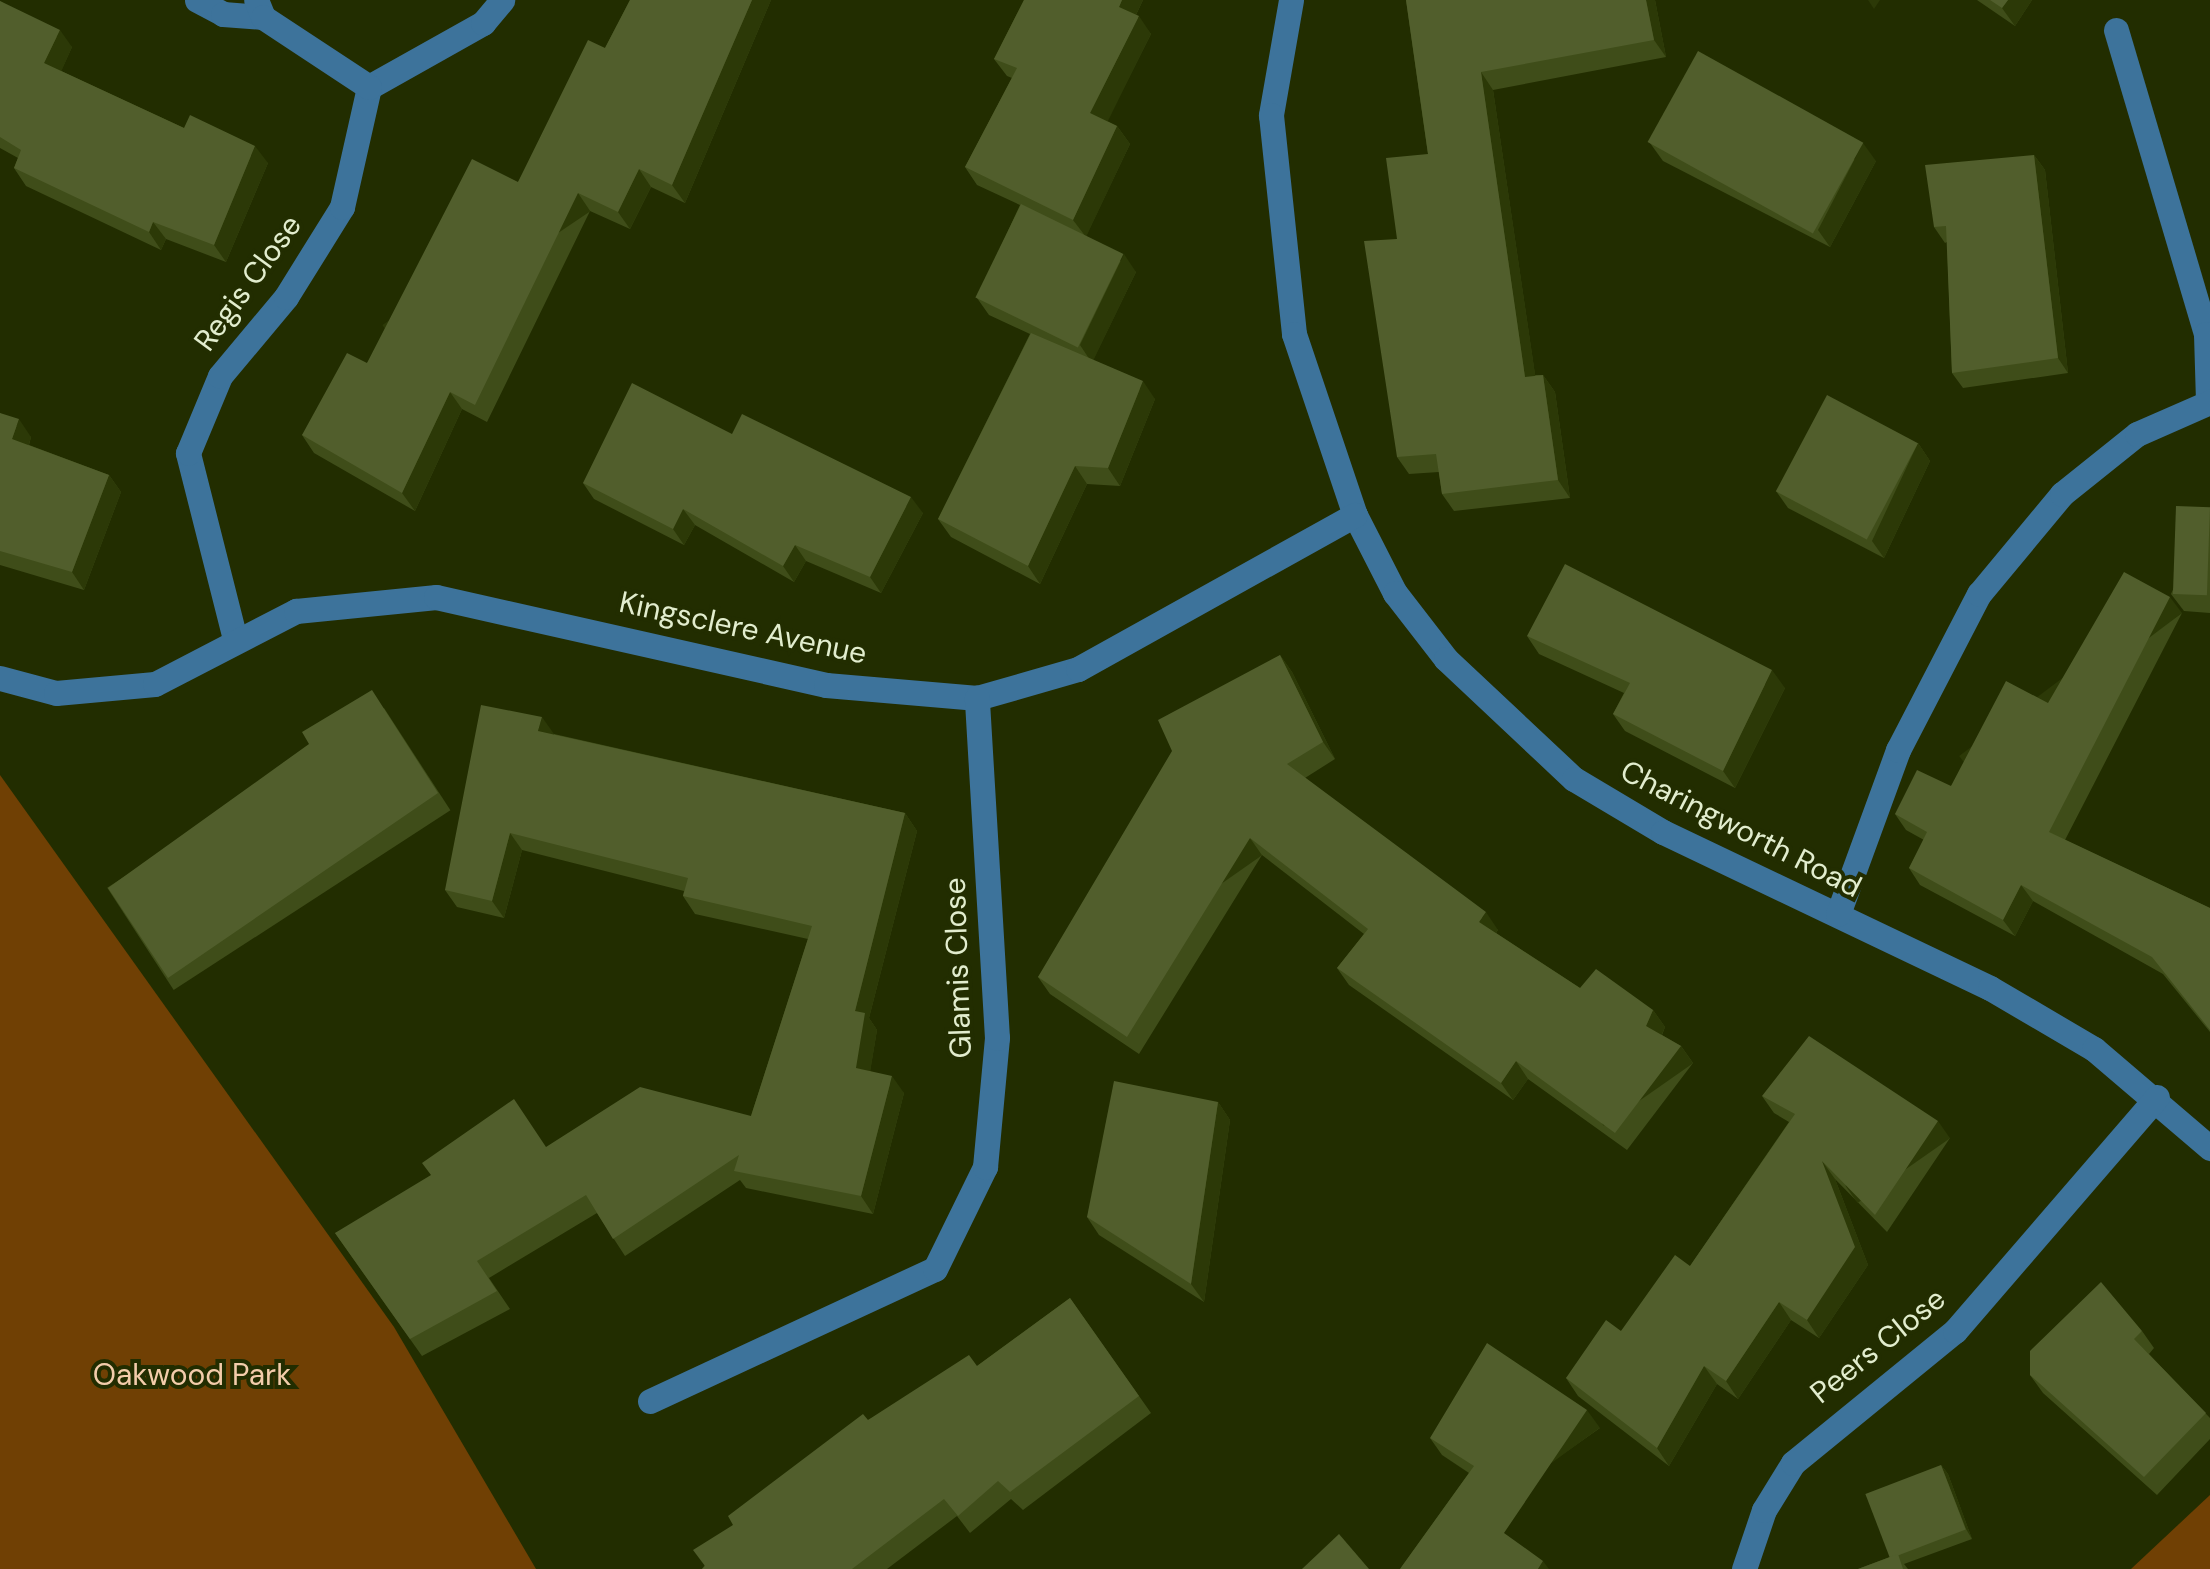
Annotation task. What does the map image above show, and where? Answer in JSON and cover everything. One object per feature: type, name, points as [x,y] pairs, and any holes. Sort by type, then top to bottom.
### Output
[{"type":"street","points":[[197,0],[223,14],[260,8],[369,87],[483,23],[502,0]]},
{"type":"street","name":"Charingworth Road","points":[[1291,0],[1271,114],[1280,254],[1313,400],[1354,515],[1395,593],[1446,659],[1574,779],[1990,988],[2156,1098],[2210,1148]]},
{"type":"street","points":[[1838,914],[1898,750],[1980,594],[2062,494],[2138,434],[2209,402],[2206,334],[2116,30]]},
{"type":"street","name":"Regis Close","points":[[235,639],[188,453],[220,376],[286,297],[342,207],[369,87]]},
{"type":"street","name":"Kingsclere Avenue","points":[[0,678],[56,693],[155,684],[235,639],[296,611],[436,597],[826,685],[977,698],[1113,652],[1354,515]]},
{"type":"street","name":"Glamis Close","points":[[650,1401],[809,1335],[935,1269],[985,1168],[997,1038],[977,698]]},
{"type":"street","name":"Peers Close","points":[[1744,1569],[1764,1510],[1794,1463],[1956,1331],[2156,1098]]},
{"type":"green space","name":"Oakwood Park","points":[[0,775],[394,1327],[536,1569],[0,1569]]},
{"type":"green space","points":[[2210,1495],[2210,1569],[2131,1569]]},
{"type":"building","points":[[630,0],[752,0],[672,185],[639,169],[618,212],[578,193],[475,405],[450,392],[402,493],[302,435],[347,353],[367,363],[472,159],[518,182],[588,40],[605,48]]},
{"type":"building","points":[[1024,0],[1122,0],[1119,7],[1139,16],[1090,113],[1117,126],[1073,220],[965,167],[1017,68],[994,59]]},
{"type":"building","points":[[1406,0],[1646,0],[1654,40],[1481,72],[1525,377],[1543,375],[1558,480],[1442,494],[1436,454],[1397,457],[1364,241],[1397,239],[1386,158],[1428,154]]},
{"type":"building","points":[[1990,0],[2008,0],[2002,8]]},
{"type":"building","points":[[0,1],[60,30],[44,63],[184,128],[190,115],[255,146],[214,245],[153,222],[149,232],[14,168],[21,150],[0,137]]},
{"type":"building","points":[[1698,51],[1863,143],[1813,234],[1648,142]]},
{"type":"building","points":[[2034,155],[2058,358],[1952,373],[1946,226],[1934,227],[1925,165]]},
{"type":"building","points":[[1021,204],[1123,254],[1078,347],[975,297]]},
{"type":"building","points":[[1031,333],[1143,381],[1108,468],[1075,466],[1028,566],[938,519]]},
{"type":"building","points":[[632,383],[732,434],[742,414],[911,497],[870,577],[795,545],[783,566],[683,509],[673,529],[583,483]]},
{"type":"building","points":[[1827,395],[1918,443],[1867,540],[1776,491]]},
{"type":"building","points":[[0,413],[19,419],[12,439],[109,475],[72,572],[0,551]]},
{"type":"building","points":[[2176,506],[2210,507],[2207,595],[2173,594]]},
{"type":"building","points":[[1565,564],[1772,670],[1723,771],[1613,714],[1630,683],[1527,636]]},
{"type":"building","points":[[2124,572],[2170,597],[2049,832],[2210,908],[2210,1030],[2152,957],[2021,885],[2003,920],[1909,868],[1927,832],[1895,814],[1917,770],[1951,786],[2006,681],[2048,703]]},
{"type":"building","points":[[1280,655],[1323,742],[1287,764],[1486,912],[1479,922],[1580,988],[1596,969],[1653,1010],[1646,1026],[1681,1046],[1615,1133],[1516,1061],[1501,1083],[1337,968],[1368,929],[1250,838],[1127,1037],[1038,977],[1172,751],[1158,720]]},
{"type":"building","points":[[372,690],[438,793],[168,978],[108,888],[309,744],[302,732]]},
{"type":"building","points":[[481,705],[542,717],[538,731],[905,813],[855,1011],[865,1013],[856,1068],[892,1076],[861,1196],[734,1171],[739,1155],[613,1239],[586,1195],[477,1261],[497,1291],[410,1339],[335,1233],[431,1175],[422,1163],[514,1099],[546,1147],[640,1087],[751,1116],[812,926],[683,896],[688,878],[510,833],[492,901],[445,890]]},
{"type":"building","points":[[1809,1036],[1938,1121],[1875,1215],[1822,1161],[1855,1247],[1807,1320],[1779,1302],[1726,1381],[1704,1366],[1657,1448],[1566,1378],[1606,1320],[1621,1331],[1675,1255],[1690,1266],[1795,1114],[1762,1096]]},
{"type":"building","points":[[1114,1081],[1218,1102],[1191,1284],[1087,1217]]},
{"type":"building","points":[[2101,1282],[2142,1331],[2134,1339],[2206,1413],[2144,1477],[2030,1375],[2030,1351]]},
{"type":"building","points":[[1070,1298],[1139,1396],[1010,1492],[998,1481],[958,1516],[944,1499],[852,1569],[702,1569],[705,1566],[693,1550],[733,1525],[728,1516],[863,1414],[868,1420],[969,1355],[977,1366]]},
{"type":"building","points":[[1487,1343],[1587,1410],[1504,1533],[1543,1561],[1538,1569],[1400,1569],[1474,1466],[1430,1438]]},
{"type":"building","points":[[1941,1465],[1966,1529],[1890,1558],[1865,1494]]},
{"type":"building","points":[[1339,1534],[1369,1569],[1302,1569]]},
{"type":"building","points":[[1898,1554],[1903,1569],[1858,1569]]}]
